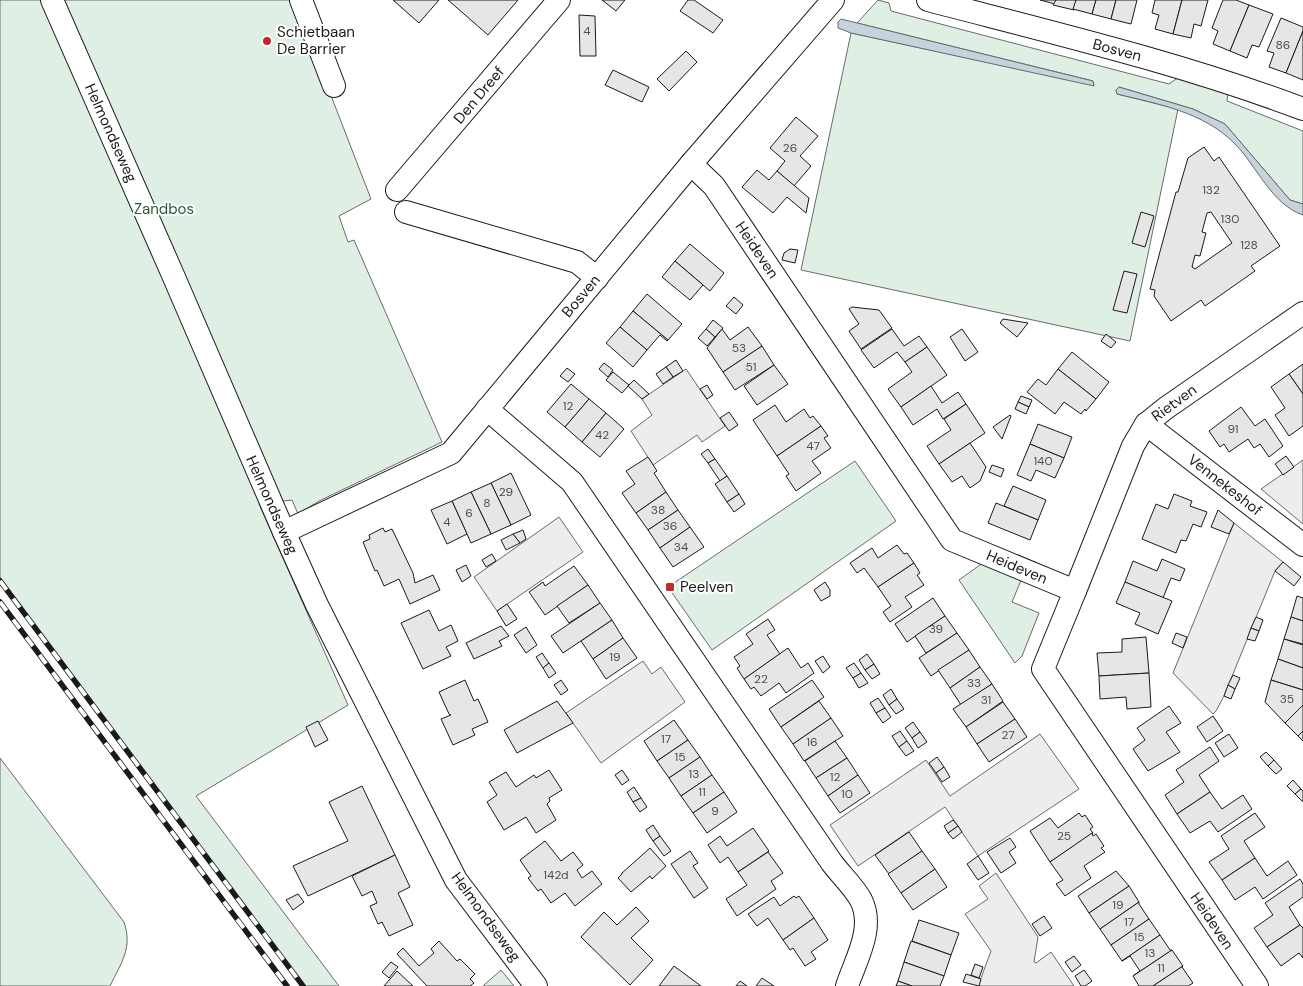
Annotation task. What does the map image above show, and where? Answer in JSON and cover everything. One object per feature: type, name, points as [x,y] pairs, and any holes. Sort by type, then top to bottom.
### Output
[{"type":"street","name":"Helmondseweg","points":[[52,0],[317,605],[456,880],[536,986]]},
{"type":"street","points":[[301,0],[334,86]]},
{"type":"street","name":"Den Dreef","points":[[397,190],[559,0]]},
{"type":"street","name":"Bosven","points":[[284,532],[451,453],[691,164],[833,0]]},
{"type":"street","name":"Bosven","points":[[928,0],[1154,60],[1249,89],[1303,109]]},
{"type":"street","name":"Heideven","points":[[691,164],[714,186],[952,540],[1075,592],[1043,669],[1257,986]]},
{"type":"street","points":[[406,212],[577,262],[597,278]]},
{"type":"street","name":"Rietven","points":[[1075,592],[1133,446],[1146,424],[1166,408],[1303,313]]},
{"type":"street","points":[[486,409],[572,482],[832,863],[860,899],[866,915],[867,930],[847,986]]},
{"type":"street","name":"Vennekeshof","points":[[1146,424],[1303,545]]},
{"type":"green space","name":"Zandbos","points":[[0,0],[294,0],[371,199],[339,216],[348,242],[354,240],[442,442],[319,501],[298,514],[292,500],[259,504],[348,705],[196,796],[339,986],[303,986],[0,577]]},
{"type":"green space","points":[[878,0],[889,3],[891,11],[1169,84],[1179,77],[1228,92],[1227,101],[1303,131],[1303,204],[1290,200],[1225,124],[1193,109],[1119,87],[1116,90],[1117,94],[1178,109],[1130,341],[801,270],[851,33],[1094,85],[1093,81],[857,23]]},
{"type":"green space","points":[[855,461],[896,521],[712,650],[668,587]]},
{"type":"green space","points":[[984,562],[1022,578],[1012,602],[1039,613],[1022,656],[1015,663],[959,580]]},
{"type":"green space","points":[[0,758],[124,922],[127,940],[126,948],[122,962],[110,986],[0,986]]},
{"type":"green space","points":[[501,970],[514,986],[483,986]]},
{"type":"shaded area","points":[[841,19],[1093,81],[1094,86],[851,33],[838,28],[838,22]]},
{"type":"shaded area","points":[[1119,87],[1193,109],[1225,124],[1290,200],[1303,204],[1303,215],[1292,210],[1273,194],[1243,153],[1223,133],[1209,124],[1180,111],[1117,94],[1116,90]]},
{"type":"shaded area","points":[[686,369],[725,426],[702,442],[697,435],[653,465],[631,431],[652,415],[642,399]]},
{"type":"shaded area","points":[[1303,460],[1303,524],[1261,489]]},
{"type":"shaded area","points":[[559,517],[583,552],[497,611],[474,577]]},
{"type":"shaded area","points":[[1234,523],[1283,562],[1275,571],[1224,696],[1213,714],[1173,673]]},
{"type":"shaded area","points":[[643,661],[652,674],[661,667],[685,702],[601,763],[566,713]]},
{"type":"shaded area","points":[[1040,734],[1079,789],[978,856],[945,807],[858,866],[830,825],[926,760],[950,796]]},
{"type":"shaded area","points":[[996,873],[1038,937],[1034,962],[1036,963],[1051,952],[1074,986],[978,986],[991,951],[965,914],[988,899],[979,886]]},
{"type":"building","points":[[393,0],[439,0],[419,23]]},
{"type":"building","points":[[448,0],[518,0],[488,35]]},
{"type":"building","points":[[602,0],[625,0],[616,11]]},
{"type":"building","points":[[688,0],[694,0],[723,20],[713,33],[680,11]]},
{"type":"building","points":[[1040,0],[1056,0],[1055,4]]},
{"type":"building","points":[[1056,0],[1076,0],[1074,10],[1053,5]]},
{"type":"building","points":[[1076,0],[1096,0],[1092,14],[1073,9]]},
{"type":"building","points":[[1096,0],[1116,0],[1111,19],[1092,14]]},
{"type":"building","points":[[1116,0],[1137,0],[1131,24],[1111,19]]},
{"type":"building","points":[[1155,0],[1182,0],[1173,34],[1155,29],[1159,15],[1152,13]]},
{"type":"building","points":[[1182,0],[1208,0],[1201,26],[1194,24],[1191,38],[1173,34]]},
{"type":"building","points":[[1223,0],[1236,0],[1249,5],[1230,51],[1213,44],[1218,31],[1212,28]]},
{"type":"building","points":[[1249,5],[1273,14],[1259,47],[1252,45],[1247,58],[1230,51]]},
{"type":"building","points":[[579,15],[595,16],[596,56],[580,56]]},
{"type":"building","points":[[1281,18],[1303,27],[1286,73],[1269,67],[1274,53],[1267,51]]},
{"type":"building","points":[[1303,31],[1303,80],[1286,73]]},
{"type":"building","points":[[686,51],[697,62],[669,91],[657,79]]},
{"type":"building","points":[[613,70],[649,87],[642,102],[605,85]]},
{"type":"building","points":[[796,117],[818,136],[800,156],[811,166],[794,186],[777,171],[785,161],[770,148]]},
{"type":"building","points":[[1204,147],[1214,161],[1219,157],[1280,246],[1251,266],[1255,271],[1205,306],[1201,300],[1171,321],[1154,296],[1155,290],[1150,289],[1176,192],[1178,192],[1188,158]],"holes":[[[1211,212],[1232,243],[1195,269],[1192,267],[1195,255],[1200,256],[1206,233],[1202,232],[1207,213]]]},
{"type":"building","points":[[757,170],[769,180],[777,171],[809,198],[806,213],[787,197],[773,213],[742,187]]},
{"type":"building","points":[[1141,212],[1154,216],[1145,247],[1132,243]]},
{"type":"building","points":[[690,244],[724,273],[710,291],[675,261]]},
{"type":"building","points":[[790,249],[798,250],[795,263],[782,260],[784,253]]},
{"type":"building","points":[[675,261],[703,285],[690,300],[662,277]]},
{"type":"building","points":[[1124,271],[1137,274],[1127,313],[1113,310]]},
{"type":"building","points":[[647,294],[682,324],[668,340],[633,311]]},
{"type":"building","points":[[734,297],[743,305],[736,314],[726,306]]},
{"type":"building","points":[[852,307],[879,310],[892,328],[861,349],[849,331],[859,324],[849,309]]},
{"type":"building","points":[[633,311],[668,340],[660,335],[647,350],[620,327]]},
{"type":"building","points":[[1003,319],[1028,323],[1017,337],[1000,323]]},
{"type":"building","points":[[713,320],[723,328],[715,337],[706,329]]},
{"type":"building","points":[[620,327],[647,350],[633,367],[606,343]]},
{"type":"building","points":[[748,327],[762,346],[723,372],[707,348],[722,329],[730,340]]},
{"type":"building","points":[[706,329],[715,337],[707,346],[698,338]]},
{"type":"building","points":[[892,329],[904,346],[919,336],[927,347],[905,362],[897,352],[874,368],[861,350]]},
{"type":"building","points":[[962,329],[978,352],[965,361],[950,337]]},
{"type":"building","points":[[1106,334],[1116,342],[1111,348],[1101,341]]},
{"type":"building","points":[[762,346],[774,365],[735,390],[723,372]]},
{"type":"building","points":[[927,347],[947,375],[901,407],[888,389],[912,372],[905,362]]},
{"type":"building","points":[[1072,352],[1109,382],[1096,399],[1058,369]]},
{"type":"building","points":[[676,360],[683,371],[673,377],[666,367]]},
{"type":"building","points":[[604,363],[613,370],[608,377],[599,369]]},
{"type":"building","points":[[1303,364],[1303,394],[1289,374]]},
{"type":"building","points":[[774,365],[788,384],[757,405],[744,386]]},
{"type":"building","points":[[666,367],[673,377],[663,384],[656,374]]},
{"type":"building","points":[[567,368],[575,374],[568,382],[560,376]]},
{"type":"building","points":[[1058,369],[1096,399],[1081,414],[1064,402],[1055,414],[1027,392],[1038,379],[1046,385]]},
{"type":"building","points":[[613,372],[629,385],[622,393],[606,380]]},
{"type":"building","points":[[1289,374],[1303,394],[1303,426],[1289,436],[1275,415],[1285,408],[1271,387]]},
{"type":"building","points":[[634,380],[649,394],[642,399],[628,386]]},
{"type":"building","points":[[571,384],[589,399],[565,427],[547,412]]},
{"type":"building","points":[[707,385],[713,395],[707,399],[700,389]]},
{"type":"building","points":[[931,386],[942,403],[958,392],[966,404],[943,419],[937,409],[913,425],[901,407]]},
{"type":"building","points":[[1021,396],[1032,400],[1029,407],[1018,402]]},
{"type":"building","points":[[589,399],[606,413],[582,442],[565,427]]},
{"type":"building","points":[[1018,402],[1029,407],[1026,414],[1015,409]]},
{"type":"building","points":[[966,404],[985,433],[939,464],[927,446],[951,430],[944,419]]},
{"type":"building","points":[[775,405],[786,422],[804,409],[810,418],[813,416],[821,426],[777,456],[753,420]]},
{"type":"building","points":[[1241,407],[1255,426],[1265,419],[1283,446],[1269,457],[1260,444],[1254,448],[1248,439],[1229,452],[1224,444],[1220,447],[1209,431]]},
{"type":"building","points":[[729,412],[738,425],[729,431],[720,418]]},
{"type":"building","points":[[606,413],[624,429],[600,457],[582,442]]},
{"type":"building","points":[[1011,416],[1002,439],[993,427]]},
{"type":"building","points":[[1038,424],[1072,437],[1064,458],[1030,444]]},
{"type":"building","points":[[821,426],[828,436],[824,438],[831,448],[812,461],[821,473],[796,491],[786,476],[789,474],[777,456]]},
{"type":"building","points":[[970,443],[986,467],[980,481],[970,488],[962,476],[952,482],[939,464]]},
{"type":"building","points":[[1030,444],[1064,458],[1055,478],[1036,470],[1031,481],[1017,475]]},
{"type":"building","points":[[708,449],[715,459],[708,463],[701,454]]},
{"type":"building","points":[[1286,456],[1294,467],[1283,475],[1275,464]]},
{"type":"building","points":[[648,457],[657,471],[654,473],[666,492],[636,513],[622,493],[635,484],[626,471]]},
{"type":"building","points":[[715,459],[727,476],[720,481],[708,463]]},
{"type":"building","points":[[992,465],[1004,469],[1001,477],[989,472]]},
{"type":"building","points":[[511,473],[531,515],[511,525],[491,483]]},
{"type":"building","points":[[727,476],[739,494],[727,502],[715,484]]},
{"type":"building","points":[[491,483],[511,525],[491,534],[471,492]]},
{"type":"building","points":[[1013,486],[1046,500],[1038,520],[1004,506]]},
{"type":"building","points":[[471,492],[491,534],[471,543],[452,501]]},
{"type":"building","points":[[666,492],[678,510],[648,530],[636,513]]},
{"type":"building","points":[[739,494],[745,504],[734,512],[727,502]]},
{"type":"building","points":[[1174,494],[1192,501],[1190,506],[1207,512],[1201,527],[1193,524],[1186,541],[1181,540],[1176,553],[1142,539],[1156,504],[1168,509]]},
{"type":"building","points":[[452,501],[467,534],[447,544],[431,510]]},
{"type":"building","points":[[996,503],[1038,520],[1030,540],[988,523]]},
{"type":"building","points":[[678,510],[690,527],[660,548],[648,530]]},
{"type":"building","points":[[1218,510],[1234,523],[1229,534],[1211,527]]},
{"type":"building","points":[[690,527],[704,547],[673,567],[660,548]]},
{"type":"building","points":[[383,528],[385,532],[392,529],[413,573],[415,583],[433,575],[440,590],[410,604],[399,579],[384,586],[377,570],[375,571],[363,542],[370,539],[369,535]]},
{"type":"building","points":[[523,530],[526,539],[520,543],[513,534]]},
{"type":"building","points":[[513,534],[520,543],[506,550],[501,540]]},
{"type":"building","points":[[897,545],[904,554],[907,553],[914,563],[878,587],[864,568],[857,573],[850,563],[872,548],[878,558]]},
{"type":"building","points":[[492,554],[496,561],[486,567],[482,560]]},
{"type":"building","points":[[1162,559],[1185,569],[1180,581],[1171,578],[1163,598],[1125,582],[1133,561],[1157,571]]},
{"type":"building","points":[[1283,562],[1301,577],[1294,586],[1275,571]]},
{"type":"building","points":[[914,563],[920,573],[917,575],[924,585],[905,597],[912,607],[890,622],[883,612],[891,606],[878,587]]},
{"type":"building","points":[[466,565],[471,576],[462,582],[456,570]]},
{"type":"building","points":[[574,566],[588,585],[545,615],[529,592],[543,582],[545,586]]},
{"type":"building","points":[[825,582],[830,590],[830,596],[821,601],[814,590]]},
{"type":"building","points":[[1125,582],[1172,601],[1158,634],[1135,624],[1140,613],[1116,603]]},
{"type":"building","points":[[588,585],[600,603],[569,623],[557,606]]},
{"type":"building","points":[[1297,596],[1303,598],[1303,621],[1291,617]]},
{"type":"building","points":[[933,598],[945,616],[907,642],[895,624]]},
{"type":"building","points":[[600,603],[612,620],[563,653],[551,636]]},
{"type":"building","points":[[507,604],[517,619],[506,626],[497,611]]},
{"type":"building","points":[[429,610],[439,631],[451,625],[458,641],[446,647],[451,656],[423,669],[401,623]]},
{"type":"building","points":[[945,616],[957,633],[926,653],[915,636]]},
{"type":"building","points":[[1256,617],[1263,620],[1259,631],[1251,628]]},
{"type":"building","points":[[1291,617],[1303,621],[1303,644],[1284,639]]},
{"type":"building","points":[[768,619],[775,630],[767,635],[780,654],[744,679],[737,668],[740,666],[734,657],[753,644],[746,634]]},
{"type":"building","points":[[612,620],[623,638],[593,659],[581,641]]},
{"type":"building","points":[[501,626],[509,636],[499,641],[502,646],[474,659],[466,643]]},
{"type":"building","points":[[526,627],[537,645],[526,653],[514,635]]},
{"type":"building","points":[[1251,628],[1259,631],[1255,641],[1247,639]]},
{"type":"building","points":[[957,633],[969,650],[931,676],[919,658]]},
{"type":"building","points":[[1176,633],[1187,637],[1183,648],[1172,643]]},
{"type":"building","points":[[1146,637],[1149,673],[1099,676],[1097,653],[1122,652],[1122,639]]},
{"type":"building","points":[[623,638],[637,658],[606,679],[593,659]]},
{"type":"building","points":[[1284,639],[1303,645],[1303,668],[1278,659]]},
{"type":"building","points":[[788,648],[801,668],[808,663],[814,673],[786,693],[779,683],[761,696],[754,687],[751,689],[744,679]]},
{"type":"building","points":[[969,650],[980,667],[950,688],[938,670]]},
{"type":"building","points":[[542,653],[549,663],[543,668],[536,657]]},
{"type":"building","points":[[867,654],[874,664],[865,670],[859,660]]},
{"type":"building","points":[[823,656],[830,667],[823,673],[815,661]]},
{"type":"building","points":[[1278,659],[1303,668],[1303,690],[1271,680]]},
{"type":"building","points":[[549,663],[556,673],[549,678],[543,668]]},
{"type":"building","points":[[854,663],[861,673],[853,678],[846,668]]},
{"type":"building","points":[[874,664],[880,674],[872,679],[865,670]]},
{"type":"building","points":[[980,667],[992,684],[961,705],[950,688]]},
{"type":"building","points":[[861,673],[868,683],[859,688],[853,678]]},
{"type":"building","points":[[1149,673],[1151,707],[1127,709],[1126,697],[1100,699],[1099,676]]},
{"type":"building","points":[[1233,675],[1240,678],[1235,689],[1228,685]]},
{"type":"building","points":[[465,680],[474,701],[478,699],[488,722],[472,729],[475,735],[453,745],[441,719],[451,715],[439,692]]},
{"type":"building","points":[[561,680],[568,690],[561,695],[554,685]]},
{"type":"building","points":[[812,680],[824,697],[781,727],[769,709]]},
{"type":"building","points":[[1271,680],[1303,690],[1303,705],[1285,723],[1265,702]]},
{"type":"building","points":[[992,684],[1003,701],[966,727],[953,709]]},
{"type":"building","points":[[1228,685],[1235,689],[1231,699],[1224,696]]},
{"type":"building","points":[[891,689],[897,699],[889,705],[883,695]]},
{"type":"building","points":[[878,698],[885,708],[876,713],[870,703]]},
{"type":"building","points":[[897,699],[904,709],[896,714],[889,705]]},
{"type":"building","points":[[557,701],[573,723],[517,753],[504,730]]},
{"type":"building","points":[[819,701],[831,718],[793,744],[781,727]]},
{"type":"building","points":[[1003,702],[1015,719],[977,744],[966,727]]},
{"type":"building","points":[[1303,705],[1303,731],[1298,736],[1285,723]]},
{"type":"building","points":[[1169,706],[1181,723],[1166,732],[1180,752],[1148,771],[1133,749],[1145,740],[1137,728]]},
{"type":"building","points":[[885,708],[891,717],[883,723],[876,713]]},
{"type":"building","points":[[1213,716],[1223,731],[1207,742],[1197,727]]},
{"type":"building","points":[[831,718],[843,736],[804,761],[793,744]]},
{"type":"building","points":[[1015,719],[1027,737],[989,762],[977,744]]},
{"type":"building","points":[[674,720],[688,740],[657,761],[644,741]]},
{"type":"building","points":[[318,721],[328,740],[315,747],[306,727]]},
{"type":"building","points":[[913,722],[920,732],[912,738],[905,728]]},
{"type":"building","points":[[900,731],[907,741],[899,747],[892,736]]},
{"type":"building","points":[[1303,731],[1303,741],[1298,736]]},
{"type":"building","points":[[920,732],[927,742],[918,748],[912,738]]},
{"type":"building","points":[[1229,734],[1238,748],[1224,757],[1215,743]]},
{"type":"building","points":[[688,740],[700,757],[669,778],[657,761]]},
{"type":"building","points":[[835,741],[847,758],[816,778],[805,761]]},
{"type":"building","points":[[907,741],[914,751],[906,756],[899,747]]},
{"type":"building","points":[[1210,747],[1219,761],[1199,775],[1210,792],[1177,814],[1165,795],[1184,782],[1176,770]]},
{"type":"building","points":[[1266,752],[1274,760],[1268,766],[1260,757]]},
{"type":"building","points":[[700,757],[712,775],[681,796],[669,778]]},
{"type":"building","points":[[937,757],[944,767],[936,773],[929,763]]},
{"type":"building","points":[[847,758],[858,775],[828,796],[816,778]]},
{"type":"building","points":[[1274,760],[1282,769],[1276,774],[1268,766]]},
{"type":"building","points":[[944,767],[950,777],[942,782],[936,773]]},
{"type":"building","points":[[549,770],[562,790],[549,798],[550,801],[547,804],[556,820],[536,833],[526,817],[504,830],[487,802],[497,795],[489,782],[506,772],[516,787],[534,775],[536,778]]},
{"type":"building","points":[[622,770],[629,780],[622,785],[615,775]]},
{"type":"building","points":[[712,775],[724,792],[693,813],[681,796]]},
{"type":"building","points":[[858,775],[870,793],[840,813],[828,796]]},
{"type":"building","points":[[1293,780],[1301,789],[1295,794],[1287,786]]},
{"type":"building","points":[[362,786],[395,855],[308,896],[293,866],[348,841],[329,802]]},
{"type":"building","points":[[634,787],[641,798],[633,802],[627,792]]},
{"type":"building","points":[[1301,789],[1303,791],[1303,802],[1295,794]]},
{"type":"building","points":[[724,792],[737,812],[707,833],[693,813]]},
{"type":"building","points":[[1210,792],[1222,809],[1243,795],[1252,809],[1218,832],[1210,821],[1190,833],[1177,814]]},
{"type":"building","points":[[641,798],[647,807],[640,812],[633,802]]},
{"type":"building","points":[[1079,813],[1082,817],[1085,815],[1093,827],[1090,829],[1093,833],[1050,862],[1030,831],[1050,818],[1058,828]]},
{"type":"building","points":[[1255,813],[1265,827],[1244,841],[1255,858],[1222,880],[1209,862],[1229,849],[1221,836]]},
{"type":"building","points":[[953,820],[958,826],[948,833],[944,826]]},
{"type":"building","points":[[653,825],[660,836],[653,841],[646,830]]},
{"type":"building","points":[[958,826],[962,832],[953,839],[948,833]]},
{"type":"building","points":[[753,828],[769,851],[738,872],[728,857],[720,863],[708,845],[720,836],[727,846]]},
{"type":"building","points":[[909,832],[922,851],[889,874],[875,855]]},
{"type":"building","points":[[1092,833],[1093,836],[1096,834],[1104,846],[1101,848],[1105,852],[1084,866],[1091,878],[1065,896],[1056,884],[1063,880],[1050,862]]},
{"type":"building","points":[[660,836],[671,851],[664,856],[653,841]]},
{"type":"building","points":[[1010,838],[1016,847],[1009,852],[1016,863],[1001,873],[987,852]]},
{"type":"building","points":[[545,841],[561,861],[573,852],[583,865],[577,870],[582,878],[592,871],[602,884],[575,906],[565,893],[551,903],[541,889],[538,891],[528,878],[531,876],[520,860]]},
{"type":"building","points":[[650,848],[666,866],[652,879],[650,876],[631,892],[618,878]]},
{"type":"building","points":[[690,851],[698,863],[693,866],[708,888],[694,898],[671,864]]},
{"type":"building","points":[[922,851],[935,869],[901,893],[888,874]]},
{"type":"building","points":[[768,852],[783,873],[771,881],[776,889],[737,916],[726,899],[747,885],[738,872]]},
{"type":"building","points":[[395,855],[410,887],[398,893],[413,925],[389,936],[382,922],[378,924],[370,906],[377,903],[372,891],[362,896],[352,876]]},
{"type":"building","points":[[978,856],[989,873],[978,880],[967,864]]},
{"type":"building","points":[[1255,858],[1267,876],[1288,861],[1297,875],[1263,899],[1255,887],[1235,900],[1222,880]]},
{"type":"building","points":[[935,869],[947,887],[913,910],[901,893]]},
{"type":"building","points":[[1116,871],[1129,886],[1089,913],[1078,896]]},
{"type":"building","points":[[1300,879],[1303,884],[1303,897],[1289,907],[1300,925],[1267,947],[1254,928],[1273,915],[1265,903]]},
{"type":"building","points":[[1129,886],[1139,902],[1100,929],[1089,913]]},
{"type":"building","points":[[298,894],[304,902],[293,910],[286,900]]},
{"type":"building","points":[[794,896],[796,898],[799,896],[814,918],[783,940],[768,918],[757,926],[748,914],[774,897],[780,906]]},
{"type":"building","points":[[1139,902],[1149,919],[1111,945],[1100,929]]},
{"type":"building","points":[[636,907],[649,921],[631,938],[653,960],[630,985],[581,937],[604,912],[617,925]]},
{"type":"building","points":[[1044,916],[1052,928],[1040,936],[1032,924]]},
{"type":"building","points":[[814,918],[828,940],[811,952],[816,959],[805,966],[793,948],[790,950],[783,940]]},
{"type":"building","points":[[1149,919],[1160,935],[1122,961],[1111,945]]},
{"type":"building","points":[[919,920],[959,933],[951,955],[912,941]]},
{"type":"building","points":[[1300,925],[1303,928],[1303,958],[1299,953],[1281,966],[1267,947]]},
{"type":"building","points":[[1160,935],[1170,950],[1172,950],[1133,976],[1140,971],[1130,956],[1122,961]]},
{"type":"building","points":[[439,941],[457,961],[460,959],[475,974],[470,979],[474,983],[470,986],[427,986],[397,954],[403,948],[419,966],[434,953],[431,949]]},
{"type":"building","points":[[911,941],[951,955],[944,976],[904,962]]},
{"type":"building","points":[[1172,950],[1183,966],[1153,986],[1139,986],[1133,976]]},
{"type":"building","points":[[1074,956],[1081,965],[1072,972],[1065,962]]},
{"type":"building","points":[[391,962],[398,967],[389,978],[382,972]]},
{"type":"building","points":[[904,962],[944,976],[940,986],[912,986],[898,981]]},
{"type":"building","points":[[975,964],[983,967],[979,978],[971,975]]},
{"type":"building","points":[[674,966],[701,986],[659,986]]},
{"type":"building","points":[[1183,966],[1193,983],[1188,986],[1153,986]]},
{"type":"building","points":[[1084,970],[1092,981],[1085,986],[1081,986],[1075,976]]},
{"type":"building","points":[[397,971],[413,986],[384,986]]},
{"type":"building","points":[[966,974],[981,979],[979,986],[963,982]]},
{"type":"building","points":[[762,978],[774,986],[756,986]]},
{"type":"building","points":[[740,981],[747,986],[736,986]]},
{"type":"building","points":[[898,981],[912,986],[896,986]]},
{"type":"railway","points":[[0,581],[303,986]]},
{"type":"railway","points":[[0,602],[287,986]]},
{"type":"place","name":"Schietbaan De Barrier","points":[[267,41]]},
{"type":"place","name":"Peelven","points":[[670,587]]}]
